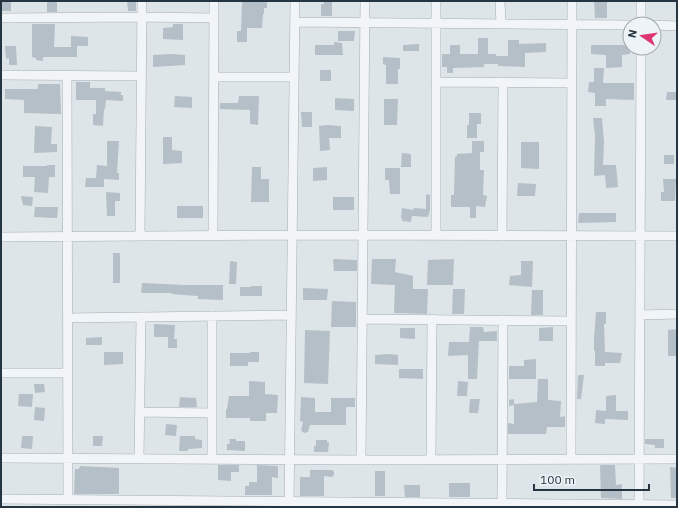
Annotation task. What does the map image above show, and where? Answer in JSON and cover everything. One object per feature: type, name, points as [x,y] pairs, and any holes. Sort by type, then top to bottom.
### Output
[{"type":"street","points":[[140,236],[142,1]]},
{"type":"street","points":[[213,235],[214,1]]},
{"type":"street","points":[[289,504],[295,1]]},
{"type":"street","points":[[361,460],[365,1]]},
{"type":"street","points":[[436,1],[436,235]]},
{"type":"street","points":[[500,1],[501,24]]},
{"type":"street","points":[[571,460],[572,1]]},
{"type":"street","points":[[641,1],[641,16]]},
{"type":"street","points":[[1,18],[214,18]]},
{"type":"street","points":[[294,22],[622,25]]},
{"type":"street","points":[[662,25],[677,26]]},
{"type":"street","points":[[639,506],[641,56]]},
{"type":"street","points":[[1,75],[141,76]]},
{"type":"street","points":[[67,76],[68,499]]},
{"type":"street","points":[[214,77],[294,77]]},
{"type":"street","points":[[436,82],[572,83]]},
{"type":"street","points":[[502,236],[503,82]]},
{"type":"street","points":[[1,237],[213,235],[677,236]]},
{"type":"street","points":[[640,315],[677,314]]},
{"type":"street","points":[[68,318],[291,315]]},
{"type":"street","points":[[212,316],[212,459]]},
{"type":"street","points":[[140,459],[141,317]]},
{"type":"street","points":[[362,319],[571,321]]},
{"type":"street","points":[[431,460],[432,319]]},
{"type":"street","points":[[502,504],[503,320]]},
{"type":"street","points":[[1,373],[68,373]]},
{"type":"street","points":[[140,412],[212,412]]},
{"type":"street","points":[[1,458],[289,460],[677,459]]},
{"type":"street","points":[[1,499],[364,505],[677,505]]},
{"type":"building","points":[[1,1],[11,1],[11,11],[1,11]]},
{"type":"building","points":[[47,1],[57,1],[57,12],[47,12]]},
{"type":"building","points":[[127,1],[136,1],[136,11],[128,11]]},
{"type":"building","points":[[267,1],[267,8],[264,8],[262,28],[247,28],[247,42],[237,42],[237,31],[241,31],[242,2]]},
{"type":"building","points":[[324,1],[332,1],[332,16],[321,16],[321,4],[324,4]]},
{"type":"building","points":[[594,1],[607,1],[607,18],[595,18]]},
{"type":"building","points":[[32,24],[55,24],[54,47],[71,47],[71,36],[88,37],[88,46],[77,46],[77,57],[43,57],[43,61],[36,60],[36,58],[32,57]]},
{"type":"building","points":[[173,24],[183,24],[183,40],[163,39],[163,28],[173,27]]},
{"type":"building","points":[[338,31],[355,31],[354,41],[338,41]]},
{"type":"building","points":[[478,38],[488,38],[488,54],[496,54],[496,56],[508,56],[508,40],[519,40],[519,44],[546,43],[546,52],[525,53],[525,67],[484,64],[484,67],[453,68],[453,73],[447,73],[447,67],[442,67],[442,54],[450,54],[450,45],[460,45],[460,54],[478,54]]},
{"type":"building","points":[[334,42],[342,43],[343,55],[315,55],[315,45],[334,45]]},
{"type":"building","points":[[419,44],[419,51],[403,51],[403,45]]},
{"type":"building","points":[[591,45],[622,45],[622,67],[606,68],[606,55],[591,54]]},
{"type":"building","points":[[5,46],[16,46],[17,65],[9,65],[9,58],[6,59]]},
{"type":"building","points":[[153,55],[185,55],[185,65],[153,67]]},
{"type":"building","points":[[383,57],[400,58],[398,84],[386,84],[386,65],[383,64]]},
{"type":"building","points":[[594,68],[604,68],[603,83],[634,83],[634,100],[606,99],[606,106],[595,106],[595,93],[588,92],[589,82],[594,82]]},
{"type":"building","points":[[320,70],[331,70],[331,81],[320,81]]},
{"type":"building","points":[[76,82],[90,82],[90,88],[105,88],[105,91],[121,92],[121,95],[123,95],[123,101],[106,100],[103,126],[93,125],[93,114],[96,114],[96,100],[76,100]]},
{"type":"building","points":[[38,84],[60,84],[61,114],[24,113],[24,100],[5,99],[5,89],[38,89]]},
{"type":"building","points":[[667,92],[676,92],[676,100],[666,100]]},
{"type":"building","points":[[175,96],[192,97],[192,108],[174,107]]},
{"type":"building","points":[[239,96],[259,96],[258,125],[250,124],[250,110],[220,109],[220,103],[238,103]]},
{"type":"building","points":[[335,98],[354,99],[354,111],[335,110]]},
{"type":"building","points":[[384,99],[398,99],[397,125],[384,125]]},
{"type":"building","points":[[301,112],[312,112],[312,127],[302,127]]},
{"type":"building","points":[[469,113],[481,113],[481,124],[477,124],[477,138],[467,138]]},
{"type":"building","points":[[593,118],[602,118],[604,142],[603,165],[616,165],[618,187],[606,188],[605,175],[594,176],[595,136]]},
{"type":"building","points":[[35,126],[52,127],[51,144],[57,144],[57,152],[34,153]]},
{"type":"building","points":[[319,126],[341,126],[341,138],[329,138],[330,150],[320,151]]},
{"type":"building","points":[[163,137],[172,137],[172,150],[182,151],[182,163],[163,164]]},
{"type":"building","points":[[107,141],[119,141],[117,173],[119,173],[119,180],[104,179],[104,187],[85,187],[86,178],[96,178],[97,165],[107,166]]},
{"type":"building","points":[[472,141],[484,141],[484,152],[480,152],[480,170],[484,170],[483,195],[487,196],[485,207],[476,206],[476,218],[470,218],[470,207],[451,207],[451,195],[454,195],[455,157],[457,154],[472,153]]},
{"type":"building","points":[[521,142],[539,142],[539,169],[521,168]]},
{"type":"building","points":[[402,153],[411,154],[411,167],[401,167]]},
{"type":"building","points":[[664,155],[674,155],[674,164],[664,164]]},
{"type":"building","points":[[55,165],[55,177],[49,177],[48,193],[34,192],[35,177],[23,177],[23,166]]},
{"type":"building","points":[[252,167],[261,167],[261,179],[269,179],[269,202],[251,202]]},
{"type":"building","points":[[327,167],[327,180],[313,181],[313,168]]},
{"type":"building","points":[[385,168],[400,168],[400,194],[390,194],[389,180],[385,180]]},
{"type":"building","points":[[663,179],[676,179],[675,201],[661,201],[661,192],[664,192]]},
{"type":"building","points":[[518,183],[536,184],[535,196],[517,196]]},
{"type":"building","points":[[106,192],[120,193],[120,201],[115,201],[115,216],[107,216]]},
{"type":"building","points":[[426,194],[430,195],[430,210],[428,217],[412,216],[411,222],[402,221],[402,208],[413,210],[414,208],[426,209]]},
{"type":"building","points":[[21,196],[33,197],[32,206],[23,205]]},
{"type":"building","points":[[333,197],[354,197],[354,210],[333,210]]},
{"type":"building","points":[[177,206],[203,206],[203,218],[177,218]]},
{"type":"building","points":[[35,207],[58,207],[57,218],[34,217]]},
{"type":"building","points":[[579,213],[616,213],[616,222],[578,223]]},
{"type":"building","points":[[113,253],[120,253],[120,283],[113,283]]},
{"type":"building","points":[[333,259],[357,260],[357,271],[334,271]]},
{"type":"building","points":[[372,259],[396,259],[395,272],[413,276],[413,289],[428,289],[427,314],[394,313],[395,285],[371,284]]},
{"type":"building","points":[[454,259],[453,285],[427,285],[428,260]]},
{"type":"building","points":[[230,261],[237,262],[236,284],[229,284]]},
{"type":"building","points":[[521,261],[533,261],[532,287],[509,285],[510,276],[521,275]]},
{"type":"building","points":[[142,283],[223,285],[223,300],[198,299],[198,296],[172,293],[141,293]]},
{"type":"building","points":[[262,286],[262,296],[240,296],[240,287]]},
{"type":"building","points":[[303,288],[328,289],[327,300],[303,300]]},
{"type":"building","points":[[453,289],[465,289],[464,314],[452,314]]},
{"type":"building","points":[[532,290],[543,290],[543,315],[531,315]]},
{"type":"building","points":[[332,301],[356,302],[356,327],[331,327]]},
{"type":"building","points":[[596,312],[606,312],[606,324],[604,324],[605,352],[622,353],[620,363],[605,363],[605,366],[595,366],[594,339]]},
{"type":"building","points":[[154,324],[175,325],[174,339],[177,339],[177,348],[168,348],[168,337],[154,337]]},
{"type":"building","points":[[470,327],[483,327],[484,332],[497,331],[497,341],[479,341],[477,379],[468,379],[468,355],[448,356],[449,342],[469,342]]},
{"type":"building","points":[[553,327],[553,341],[539,341],[539,328]]},
{"type":"building","points":[[400,328],[415,328],[415,339],[400,338]]},
{"type":"building","points":[[677,329],[677,356],[668,356],[668,330]]},
{"type":"building","points":[[305,330],[330,331],[328,384],[304,383]]},
{"type":"building","points":[[102,337],[102,345],[86,345],[86,338]]},
{"type":"building","points":[[104,352],[123,352],[123,364],[104,365]]},
{"type":"building","points":[[259,352],[259,362],[248,362],[248,366],[230,366],[230,353]]},
{"type":"building","points":[[375,355],[398,355],[398,365],[375,364]]},
{"type":"building","points":[[536,359],[536,379],[509,379],[509,366],[524,366],[524,360]]},
{"type":"building","points":[[399,369],[423,369],[423,379],[399,378]]},
{"type":"building","points":[[578,375],[584,375],[581,399],[577,399]]},
{"type":"building","points":[[538,379],[548,379],[548,400],[561,401],[560,417],[565,416],[565,427],[547,427],[546,434],[508,434],[508,423],[514,424],[514,405],[509,406],[509,400],[514,399],[514,404],[537,402]]},
{"type":"building","points":[[249,381],[265,382],[265,394],[278,395],[277,413],[266,413],[266,421],[250,421],[250,418],[226,418],[226,409],[229,396],[249,396]]},
{"type":"building","points":[[458,381],[468,382],[467,396],[457,396]]},
{"type":"building","points":[[34,384],[44,384],[45,392],[35,393]]},
{"type":"building","points":[[19,394],[33,394],[32,407],[18,406]]},
{"type":"building","points":[[616,395],[616,411],[628,411],[628,420],[605,419],[605,424],[595,423],[596,410],[606,411],[606,396]]},
{"type":"building","points":[[180,397],[196,398],[197,407],[179,407]]},
{"type":"building","points":[[301,397],[315,398],[315,412],[331,412],[331,398],[355,398],[355,407],[346,407],[346,425],[310,425],[308,432],[304,433],[301,430],[303,422],[300,421]]},
{"type":"building","points":[[470,399],[480,399],[478,413],[469,413]]},
{"type":"building","points":[[35,407],[45,408],[44,421],[34,420]]},
{"type":"building","points":[[166,424],[177,425],[176,436],[165,435]]},
{"type":"building","points":[[22,436],[33,436],[32,449],[21,448]]},
{"type":"building","points":[[93,436],[103,436],[102,446],[93,446]]},
{"type":"building","points":[[180,436],[195,436],[195,439],[202,440],[202,448],[179,451]]},
{"type":"building","points":[[229,439],[245,441],[245,451],[227,450],[227,444],[230,444]]},
{"type":"building","points":[[645,439],[664,439],[664,448],[655,448],[655,445],[645,444]]},
{"type":"building","points":[[316,440],[327,440],[327,442],[329,442],[328,452],[314,452]]},
{"type":"building","points":[[218,465],[239,465],[239,472],[231,472],[231,481],[218,480]]},
{"type":"building","points":[[257,465],[278,466],[278,478],[272,477],[272,495],[245,495],[245,486],[249,486],[249,482],[257,482]]},
{"type":"building","points":[[600,465],[615,465],[616,485],[622,484],[622,499],[601,498]]},
{"type":"building","points":[[80,466],[119,468],[119,494],[74,494],[75,469],[79,469]]},
{"type":"building","points":[[670,467],[677,468],[677,498],[671,498]]},
{"type":"building","points":[[310,470],[334,471],[334,475],[332,477],[324,476],[324,496],[300,496],[300,477],[310,477]]},
{"type":"building","points":[[375,471],[385,471],[385,496],[375,496]]},
{"type":"building","points":[[449,483],[470,483],[470,497],[449,497]]},
{"type":"building","points":[[404,485],[420,485],[420,497],[405,497]]}]
